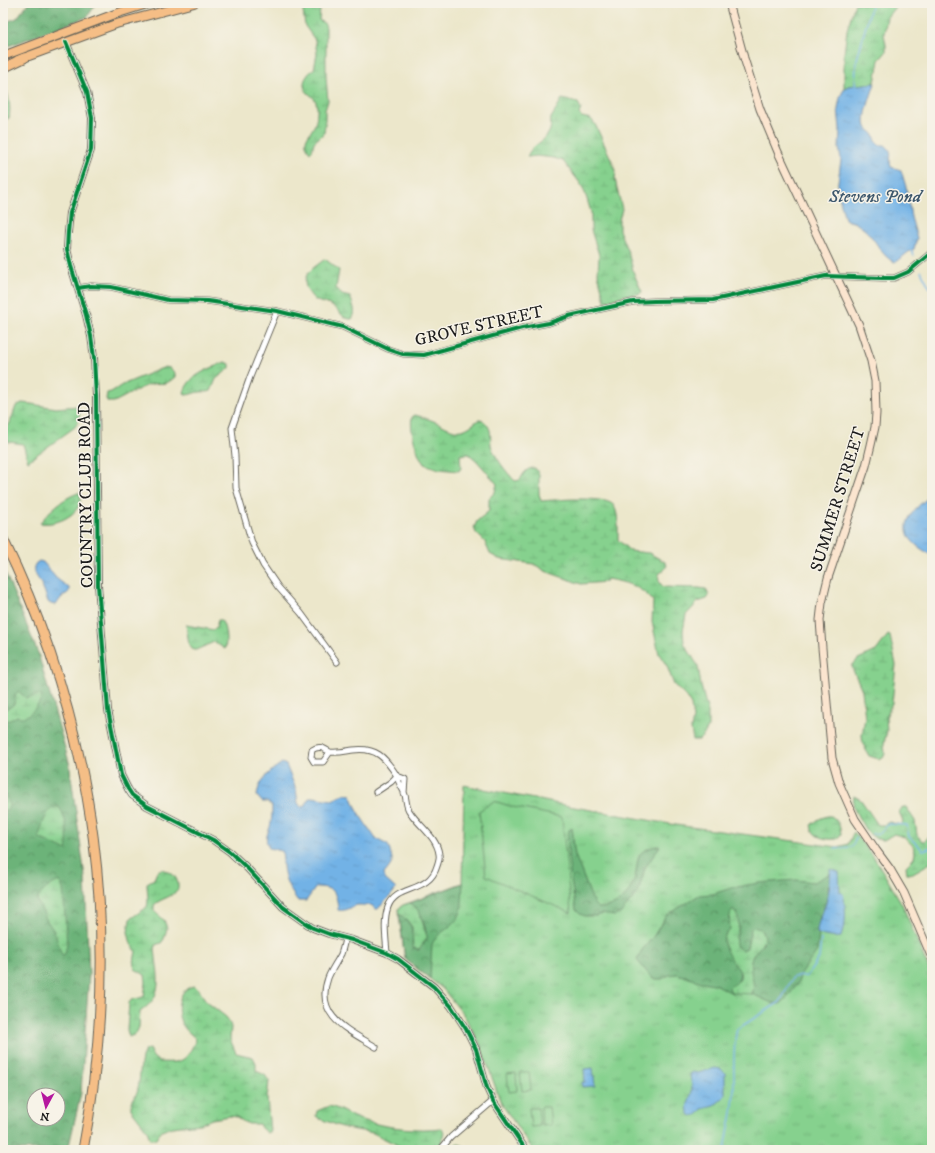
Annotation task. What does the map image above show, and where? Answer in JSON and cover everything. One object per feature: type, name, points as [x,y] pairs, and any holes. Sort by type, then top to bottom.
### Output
[{"type":"highway","points":[[3,68],[24,58]]},
{"type":"highway","points":[[3,539],[35,611],[56,671],[80,760],[93,832],[100,909],[101,996],[96,1065],[83,1150]]},
{"type":"main road","points":[[3,56],[115,14],[150,3]]},
{"type":"main road","points":[[3,65],[122,22],[194,3]]},
{"type":"main road","name":"SUMMER STREET","points":[[729,3],[760,109],[778,152],[858,325],[871,361],[875,381],[875,427],[866,466],[828,578],[822,603],[820,620],[832,758],[839,783],[855,819],[890,869],[904,893],[932,958]]},
{"type":"street","points":[[66,42],[87,92],[92,118],[91,150],[72,204],[68,232],[67,249],[69,261],[78,288]]},
{"type":"street","name":"GROVE STREET","points":[[78,288],[91,286],[111,287],[168,300],[207,301],[277,311],[343,326],[388,349],[403,354],[424,355],[522,328],[549,323],[570,316],[612,306],[654,301],[713,300],[835,275],[894,278],[908,272],[932,252]]},
{"type":"street","name":"COUNTRY CLUB ROAD","points":[[78,288],[91,336],[95,367],[98,585],[108,710],[121,775],[132,795],[146,805],[213,840],[230,852],[248,868],[283,907],[304,922],[313,928],[329,934],[387,953],[398,959],[434,987],[451,1006],[466,1028],[476,1049],[487,1088],[493,1101],[526,1150]]},
{"type":"street","points":[[277,311],[250,377],[232,428],[236,488],[252,543],[263,565],[278,587],[301,612],[337,662]]},
{"type":"street","points":[[330,752],[361,749],[374,752],[382,756],[397,776],[398,783],[404,793],[408,810],[436,844],[439,855],[433,877],[422,885],[399,894],[388,906],[386,918],[387,953]]},
{"type":"street","points":[[376,792],[397,776]]},
{"type":"street","points":[[345,938],[341,953],[329,975],[326,984],[324,995],[326,1003],[330,1013],[339,1024],[376,1047]]},
{"type":"street","points":[[440,1150],[451,1137],[493,1101]]},
{"type":"green space","points":[[28,3],[97,3],[87,17],[3,48],[3,23],[17,18]]},
{"type":"green space","points":[[281,3],[313,3],[320,9],[319,20],[325,24],[326,28],[326,77],[328,101],[325,110],[325,126],[324,132],[314,142],[312,151],[310,152],[307,148],[306,140],[315,124],[317,107],[314,99],[305,90],[304,83],[307,76],[314,69],[317,54],[315,40],[305,26],[302,8],[296,5],[283,7]]},
{"type":"green space","points":[[855,3],[894,3],[895,7],[887,17],[884,34],[886,52],[879,60],[875,83],[848,86],[844,89],[844,54],[847,30]]},
{"type":"green space","points":[[3,84],[8,96],[10,109],[9,118],[3,121]]},
{"type":"green space","points":[[562,99],[578,103],[581,109],[579,114],[582,117],[591,119],[595,124],[616,170],[615,179],[622,209],[619,220],[619,230],[629,255],[634,274],[642,292],[638,294],[623,296],[611,301],[605,301],[598,274],[599,255],[591,230],[591,212],[580,183],[563,161],[554,158],[537,156],[527,157],[532,149],[548,134],[551,118]]},
{"type":"green space","points":[[325,259],[339,270],[336,288],[342,295],[350,297],[354,311],[352,319],[346,318],[332,306],[315,300],[307,290],[305,280],[309,272]]},
{"type":"green space","points":[[225,362],[230,364],[230,368],[216,379],[211,391],[185,395],[184,393],[186,387],[195,377],[206,370]]},
{"type":"green space","points":[[165,367],[170,368],[175,373],[175,377],[168,382],[164,384],[147,385],[114,402],[108,402],[106,399],[107,393]]},
{"type":"green space","points":[[22,403],[56,408],[78,406],[79,411],[75,427],[28,461],[23,444],[3,441],[3,435],[10,423],[16,406]]},
{"type":"green space","points":[[415,415],[431,420],[453,430],[462,430],[478,420],[481,420],[487,425],[490,431],[491,445],[495,454],[515,481],[520,480],[527,470],[535,468],[539,474],[539,494],[541,501],[592,499],[610,503],[614,506],[617,514],[618,540],[630,551],[649,553],[665,562],[667,565],[659,574],[659,581],[662,586],[706,589],[709,596],[707,599],[698,602],[686,615],[683,631],[684,643],[698,666],[701,686],[708,712],[708,727],[705,734],[699,740],[693,740],[691,729],[693,718],[691,705],[686,697],[674,685],[667,666],[659,654],[652,622],[653,601],[638,588],[626,583],[607,579],[606,582],[581,584],[545,571],[534,564],[499,559],[490,554],[485,542],[476,533],[474,528],[477,521],[489,511],[489,498],[495,492],[497,484],[469,454],[460,455],[461,468],[459,471],[439,469],[424,464],[416,448],[413,435],[411,422],[412,417]]},
{"type":"green space","points":[[80,493],[80,500],[74,513],[54,523],[40,523],[57,505]]},
{"type":"green space","points":[[3,567],[38,653],[69,762],[85,877],[89,974],[81,1093],[68,1150],[3,1150]]},
{"type":"green space","points":[[218,620],[221,620],[225,630],[225,649],[214,642],[193,650],[189,645],[186,625],[214,630]]},
{"type":"green space","points":[[888,635],[890,636],[896,665],[892,703],[886,717],[887,731],[884,743],[885,754],[879,759],[869,756],[863,744],[862,735],[865,718],[862,690],[852,666],[858,659],[876,651]]},
{"type":"green space","points":[[18,691],[26,698],[37,695],[42,696],[36,707],[27,716],[17,716],[8,721],[3,720],[3,710],[14,704]]},
{"type":"green space","points":[[464,785],[574,807],[676,825],[838,847],[848,844],[854,832],[879,865],[902,904],[932,977],[932,1150],[533,1150],[501,1103],[479,1041],[463,1014],[443,989],[405,959],[398,909],[403,905],[462,883]]},
{"type":"green space","points":[[3,794],[9,802],[7,810],[3,810]]},
{"type":"green space","points":[[854,796],[861,800],[878,825],[884,825],[889,822],[901,825],[903,821],[899,812],[903,807],[906,807],[915,821],[917,835],[922,841],[925,841],[932,833],[932,862],[913,873],[907,874],[906,866],[914,858],[915,852],[913,846],[904,837],[894,834],[884,840],[876,839],[866,831],[853,807]]},
{"type":"green space","points":[[494,801],[513,807],[562,817],[571,913],[486,876],[479,811]]},
{"type":"green space","points":[[59,807],[62,811],[67,828],[66,850],[39,838],[47,814],[52,808]]},
{"type":"green space","points":[[831,816],[835,819],[840,828],[841,834],[837,839],[828,839],[817,836],[812,830],[811,825],[819,819]]},
{"type":"green space","points":[[572,828],[575,855],[594,904],[598,908],[618,902],[628,893],[634,880],[640,854],[650,848],[660,846],[645,868],[638,892],[621,913],[614,916],[602,914],[596,916],[585,916],[576,910],[568,846],[569,830]]},
{"type":"green space","points":[[161,869],[176,878],[178,889],[173,894],[154,905],[154,911],[164,920],[167,928],[164,939],[161,943],[155,945],[158,977],[157,990],[152,1001],[140,1012],[139,1027],[136,1034],[129,1037],[127,1030],[129,1003],[132,1000],[144,996],[146,982],[145,975],[135,969],[134,962],[136,951],[131,944],[128,932],[130,919],[147,907],[147,883],[154,879],[157,872]]},
{"type":"green space","points":[[831,873],[826,903],[820,916],[817,933],[819,935],[817,951],[802,972],[797,985],[780,1004],[774,1004],[752,994],[753,985],[750,965],[755,952],[764,943],[753,927],[751,929],[747,948],[742,950],[737,947],[735,942],[739,927],[737,916],[730,916],[730,930],[725,936],[732,961],[739,968],[740,972],[737,982],[729,988],[732,993],[714,984],[701,982],[677,974],[669,975],[662,979],[656,979],[651,977],[637,960],[642,950],[653,937],[666,916],[699,895],[713,894],[731,888],[759,883],[796,880],[814,882]]},
{"type":"green space","points":[[60,881],[63,889],[67,944],[65,954],[62,955],[54,931],[47,921],[37,900],[47,888]]},
{"type":"green space","points":[[463,883],[461,910],[458,918],[438,936],[432,944],[430,979],[405,959],[399,914],[411,926],[412,944],[423,945],[427,938],[424,923],[420,913],[410,903]]},
{"type":"green space","points":[[410,903],[420,913],[427,936],[419,950],[413,948],[412,927],[407,920],[399,914],[398,909],[403,905]]},
{"type":"green space","points":[[733,909],[737,915],[738,921],[736,940],[737,947],[742,950],[747,948],[751,929],[753,927],[760,929],[765,936],[764,940],[752,957],[750,964],[754,986],[752,994],[732,993],[729,988],[739,980],[740,977],[740,971],[731,960],[723,941],[730,930],[730,916]]},
{"type":"green space","points":[[195,986],[207,1002],[229,1021],[231,1027],[230,1039],[236,1053],[253,1057],[256,1063],[256,1071],[265,1075],[269,1081],[267,1098],[270,1131],[267,1133],[259,1124],[249,1124],[237,1117],[230,1116],[212,1119],[200,1124],[164,1129],[155,1139],[150,1139],[147,1130],[131,1109],[139,1083],[142,1059],[145,1050],[149,1049],[153,1057],[159,1062],[174,1062],[183,1060],[193,1047],[196,1039],[182,1025],[178,1011],[182,994],[185,990]]},
{"type":"green space","points":[[520,1072],[529,1072],[531,1090],[522,1091]]},
{"type":"green space","points":[[516,1073],[517,1091],[509,1092],[507,1074]]},
{"type":"green space","points":[[329,1106],[358,1119],[381,1125],[412,1129],[442,1128],[444,1132],[441,1144],[434,1149],[410,1150],[373,1133],[345,1128],[320,1119],[316,1116],[317,1111]]},
{"type":"green space","points":[[541,1107],[549,1107],[551,1125],[542,1126]]},
{"type":"green space","points":[[529,1108],[538,1108],[540,1126],[531,1127]]},
{"type":"green space","points":[[458,1144],[464,1146],[467,1150],[447,1150],[448,1148]]},
{"type":"water","name":"Stevens Pond","points":[[875,83],[866,112],[866,127],[873,134],[879,145],[885,145],[890,150],[891,167],[901,170],[917,238],[914,249],[894,262],[882,252],[865,230],[856,223],[845,219],[837,189],[841,160],[839,148],[840,129],[838,109],[840,97],[844,89],[848,86]]},
{"type":"water","points":[[932,495],[932,555],[912,541],[908,534],[907,526],[909,518],[914,511]]},
{"type":"water","points":[[39,561],[43,562],[56,578],[69,588],[68,592],[56,605],[48,602],[43,588],[34,572],[34,566]]},
{"type":"water","points":[[282,763],[286,765],[296,789],[298,803],[301,807],[306,805],[308,799],[312,797],[332,800],[345,794],[351,795],[359,814],[376,839],[388,845],[392,861],[384,874],[385,879],[396,889],[378,909],[371,905],[358,905],[343,910],[338,910],[337,899],[333,892],[322,887],[316,887],[306,901],[298,901],[292,893],[285,876],[281,851],[269,848],[266,841],[271,823],[272,806],[267,802],[262,802],[257,796],[262,781],[265,777]]},
{"type":"water","points":[[830,869],[839,872],[840,892],[843,894],[844,898],[845,922],[841,937],[829,937],[817,933],[819,921],[828,895]]},
{"type":"water","points":[[593,1068],[595,1086],[582,1087],[582,1082],[585,1082],[584,1069]]},
{"type":"water","points":[[715,1068],[721,1069],[725,1073],[725,1095],[714,1106],[702,1109],[697,1115],[691,1116],[688,1113],[688,1102],[692,1091],[690,1074],[693,1072],[698,1073]]},
{"type":"waterway","points":[[855,87],[856,63],[872,3]]},
{"type":"waterway","points":[[911,249],[914,256]]},
{"type":"waterway","points":[[921,271],[932,292]]},
{"type":"waterway","points":[[872,834],[880,833],[888,824],[907,825],[909,837],[923,850],[932,847]]},
{"type":"waterway","points":[[834,849],[852,847],[856,838]]},
{"type":"waterway","points":[[725,1150],[734,1095],[734,1048],[737,1029],[780,1002],[793,977],[807,976],[819,958],[821,939]]},
{"type":"cycle path","points":[[66,42],[87,92],[92,118],[91,150],[70,213],[67,249],[86,315],[94,358],[96,396],[98,585],[108,710],[121,775],[132,795],[147,806],[213,840],[230,852],[283,907],[304,922],[313,928],[329,934],[352,940],[387,953],[398,959],[434,987],[451,1006],[466,1029],[476,1049],[487,1088],[493,1101],[526,1150]]},
{"type":"cycle path","points":[[78,288],[91,286],[111,287],[168,300],[207,301],[277,311],[343,327],[388,349],[403,354],[424,355],[522,328],[549,323],[569,316],[633,302],[713,300],[826,276],[894,278],[908,272],[932,252]]}]
